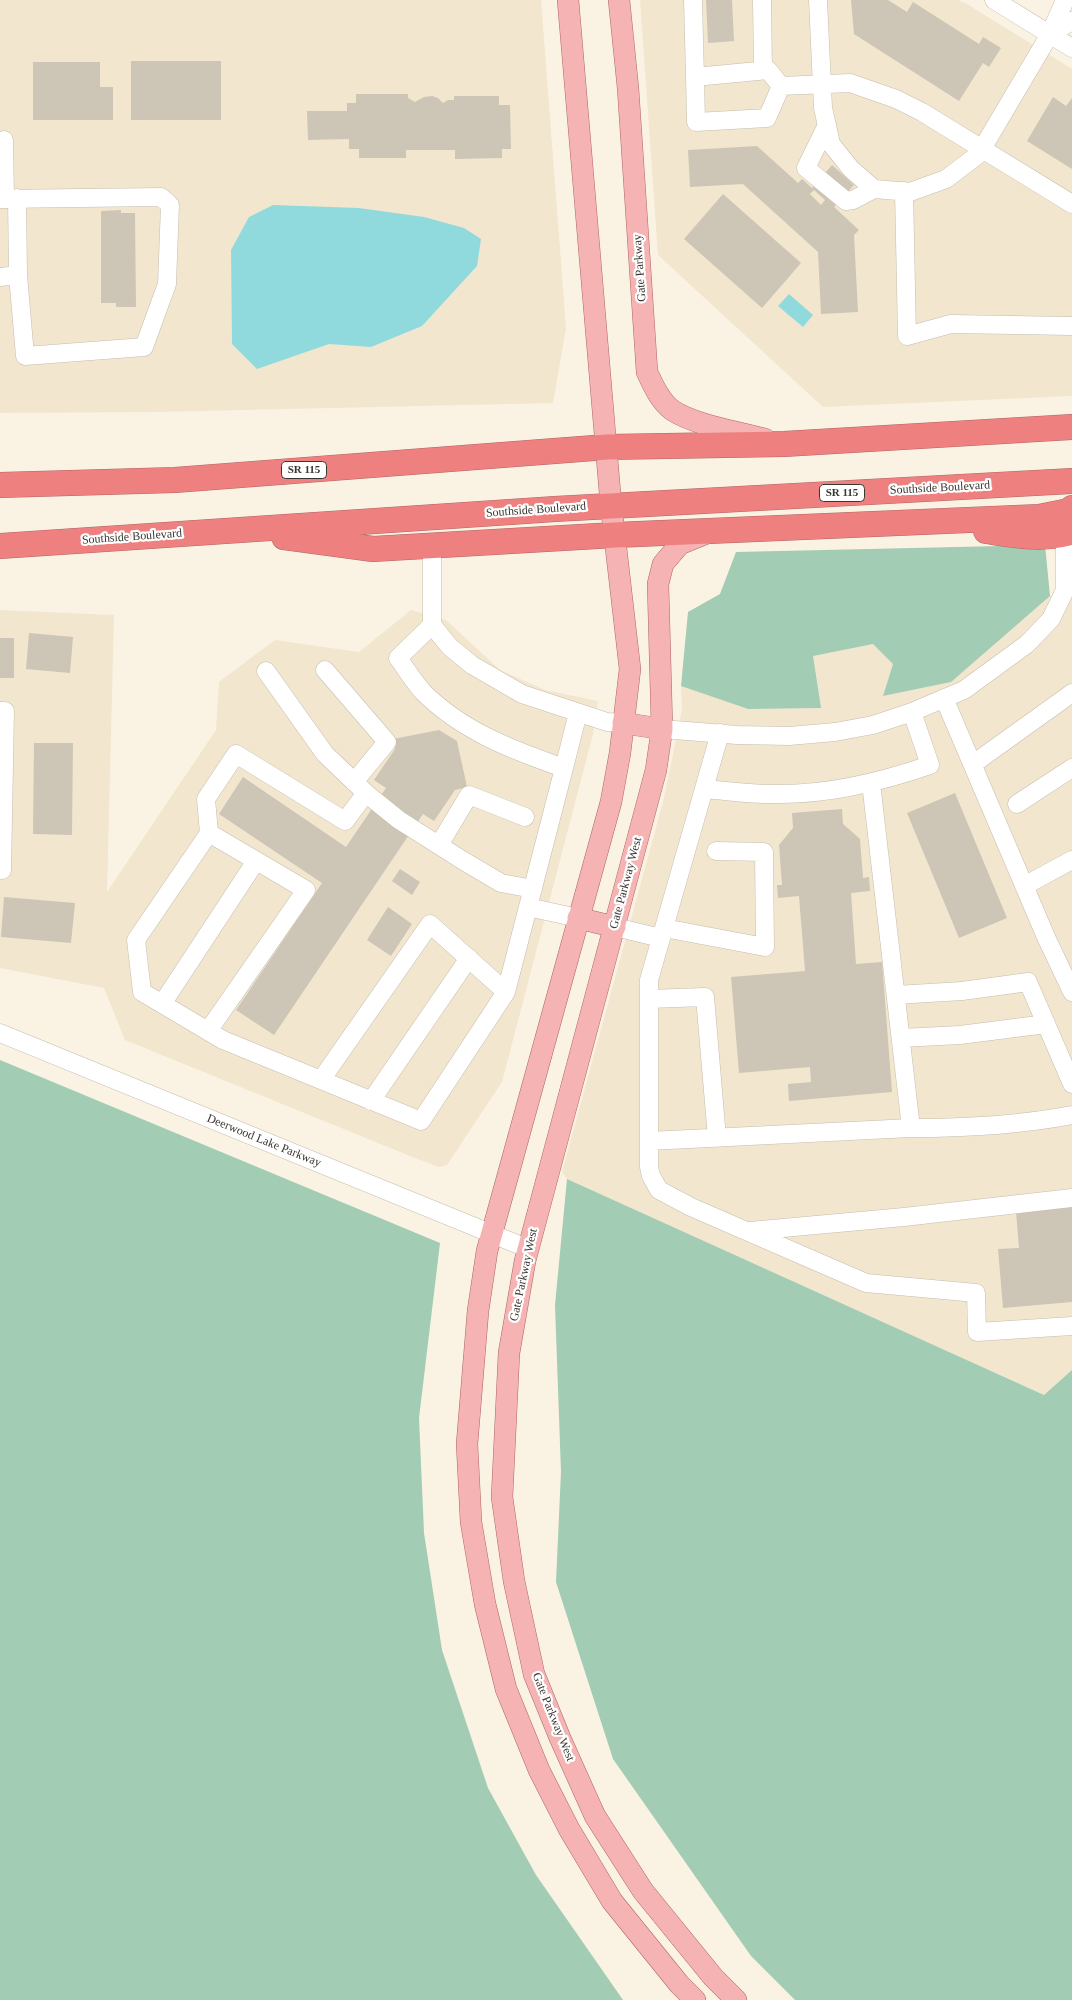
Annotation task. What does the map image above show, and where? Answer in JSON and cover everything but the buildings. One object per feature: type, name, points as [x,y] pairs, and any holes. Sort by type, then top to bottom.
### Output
[{"type":"highway","name":"SR 115","points":[[0,485],[175,480],[607,447],[784,444],[1072,427]]},
{"type":"highway","name":"Southside Boulevard","points":[[0,546],[612,505],[1072,481]]},
{"type":"highway","points":[[234,530],[373,549],[615,535],[1039,517],[1069,511],[1072,508]]},
{"type":"highway","points":[[918,522],[1034,537],[1068,534]]},
{"type":"main road","points":[[568,0],[612,505],[630,669],[611,802],[492,1233],[478,1311],[467,1444],[471,1522],[485,1604],[506,1690],[539,1770],[569,1828],[612,1901],[679,1984],[695,2000]]},
{"type":"main road","name":"Gate Parkway","points":[[619,0],[628,88],[647,372],[656,392],[672,410],[692,419],[784,444]]},
{"type":"main road","name":"Gate Parkway West","points":[[712,531],[680,544],[663,564],[658,584],[662,729],[656,770],[529,1249],[509,1353],[502,1498],[514,1581],[534,1674],[595,1816],[643,1891],[713,1977],[736,2000]]},
{"type":"main road","points":[[623,723],[662,729]]},
{"type":"main road","points":[[578,918],[615,927]]},
{"type":"street","points":[[693,0],[696,122],[767,118],[782,86]]},
{"type":"street","points":[[762,0],[764,70]]},
{"type":"street","points":[[818,0],[824,108],[831,144],[851,169],[874,189]]},
{"type":"street","points":[[994,0],[1072,48]]},
{"type":"street","points":[[827,125],[806,168],[846,201],[853,200],[874,189],[910,192],[946,180],[979,154],[1050,34],[1065,0]]},
{"type":"street","points":[[1050,34],[1072,20]]},
{"type":"street","points":[[694,77],[768,70],[782,86]]},
{"type":"street","points":[[782,86],[850,83],[896,99],[922,112],[1072,204]]},
{"type":"street","points":[[4,140],[7,198],[18,275],[25,356],[144,347],[167,284],[170,205],[161,197],[7,198]]},
{"type":"street","points":[[904,191],[907,336],[951,324],[1072,326]]},
{"type":"street","points":[[0,277],[18,275]]},
{"type":"street","points":[[662,729],[789,736],[835,732],[873,725],[912,712],[964,690],[1027,644],[1066,605],[1068,534]]},
{"type":"street","points":[[432,546],[432,625],[450,647],[472,665],[522,694],[607,722],[623,723]]},
{"type":"street","points":[[432,625],[398,658],[423,691],[454,718],[484,737],[517,752],[564,768]]},
{"type":"street","points":[[325,670],[387,742],[360,788],[346,821],[236,754],[206,799],[209,833],[136,940],[142,992],[223,1040],[422,1121],[506,992],[578,713]]},
{"type":"street","points":[[266,671],[325,754],[360,788],[399,820],[501,883],[533,889]]},
{"type":"street","points":[[973,764],[1072,693]]},
{"type":"street","points":[[944,698],[1024,886],[1072,992]]},
{"type":"street","points":[[0,711],[5,711],[2,870],[0,870]]},
{"type":"street","points":[[704,789],[781,794],[823,791],[871,783],[930,765],[912,712]]},
{"type":"street","points":[[720,733],[649,980],[649,1141],[651,1176],[655,1186],[691,1207],[866,1283],[976,1293],[978,1332],[1072,1326]]},
{"type":"street","points":[[1017,804],[1072,768]]},
{"type":"street","points":[[871,783],[911,1128]]},
{"type":"street","points":[[439,846],[469,795],[525,816]]},
{"type":"street","points":[[208,1031],[306,890],[209,833]]},
{"type":"street","points":[[615,927],[765,947],[764,852],[716,851]]},
{"type":"street","points":[[1024,886],[1072,860]]},
{"type":"street","points":[[162,1004],[256,861]]},
{"type":"street","points":[[528,907],[578,918]]},
{"type":"street","points":[[321,1080],[430,924],[506,992]]},
{"type":"street","points":[[371,1100],[469,958]]},
{"type":"street","points":[[896,995],[962,991],[1028,982],[1072,1084]]},
{"type":"street","points":[[649,999],[705,997],[717,1138]]},
{"type":"street","points":[[901,1038],[960,1035],[1046,1024]]},
{"type":"street","name":"Deerwood Lake Parkway","points":[[0,1033],[529,1249]]},
{"type":"street","points":[[649,1141],[911,1128],[949,1128],[1072,1115]]},
{"type":"street","points":[[747,1231],[904,1217],[1072,1198]]},
{"type":"shaded area","points":[[0,0],[541,0],[566,328],[553,403],[156,412],[0,413]]},
{"type":"shaded area","points":[[640,0],[958,0],[1072,69],[1072,396],[823,407],[658,255]]},
{"type":"shaded area","points":[[1072,595],[1072,1370],[1044,1395],[567,1179],[562,1172],[663,802],[682,710],[681,686],[748,709],[820,708],[812,656],[873,644],[893,664],[883,696],[950,682],[1050,596]]},
{"type":"shaded area","points":[[0,610],[114,615],[107,892],[216,730],[219,682],[275,640],[359,652],[411,610],[446,620],[500,670],[545,690],[598,701],[593,734],[502,1082],[447,1165],[439,1167],[410,1156],[125,1040],[104,988],[0,968]]},
{"type":"green space","points":[[1045,545],[1050,596],[951,682],[883,696],[893,664],[873,644],[813,656],[821,708],[748,709],[681,686],[688,612],[720,594],[736,552]]},
{"type":"green space","points":[[0,1060],[440,1243],[419,1418],[424,1533],[442,1650],[488,1788],[536,1875],[623,2000],[0,2000]]},
{"type":"green space","points":[[567,1179],[1044,1395],[1072,1370],[1072,2000],[795,2000],[751,1956],[613,1759],[556,1582],[561,1472],[555,1305]]},
{"type":"water","points":[[273,205],[359,208],[424,217],[464,228],[481,239],[477,266],[422,326],[371,347],[329,344],[257,369],[232,344],[231,250],[249,217]]},
{"type":"water","points":[[789,294],[813,315],[803,327],[778,306]]}]
